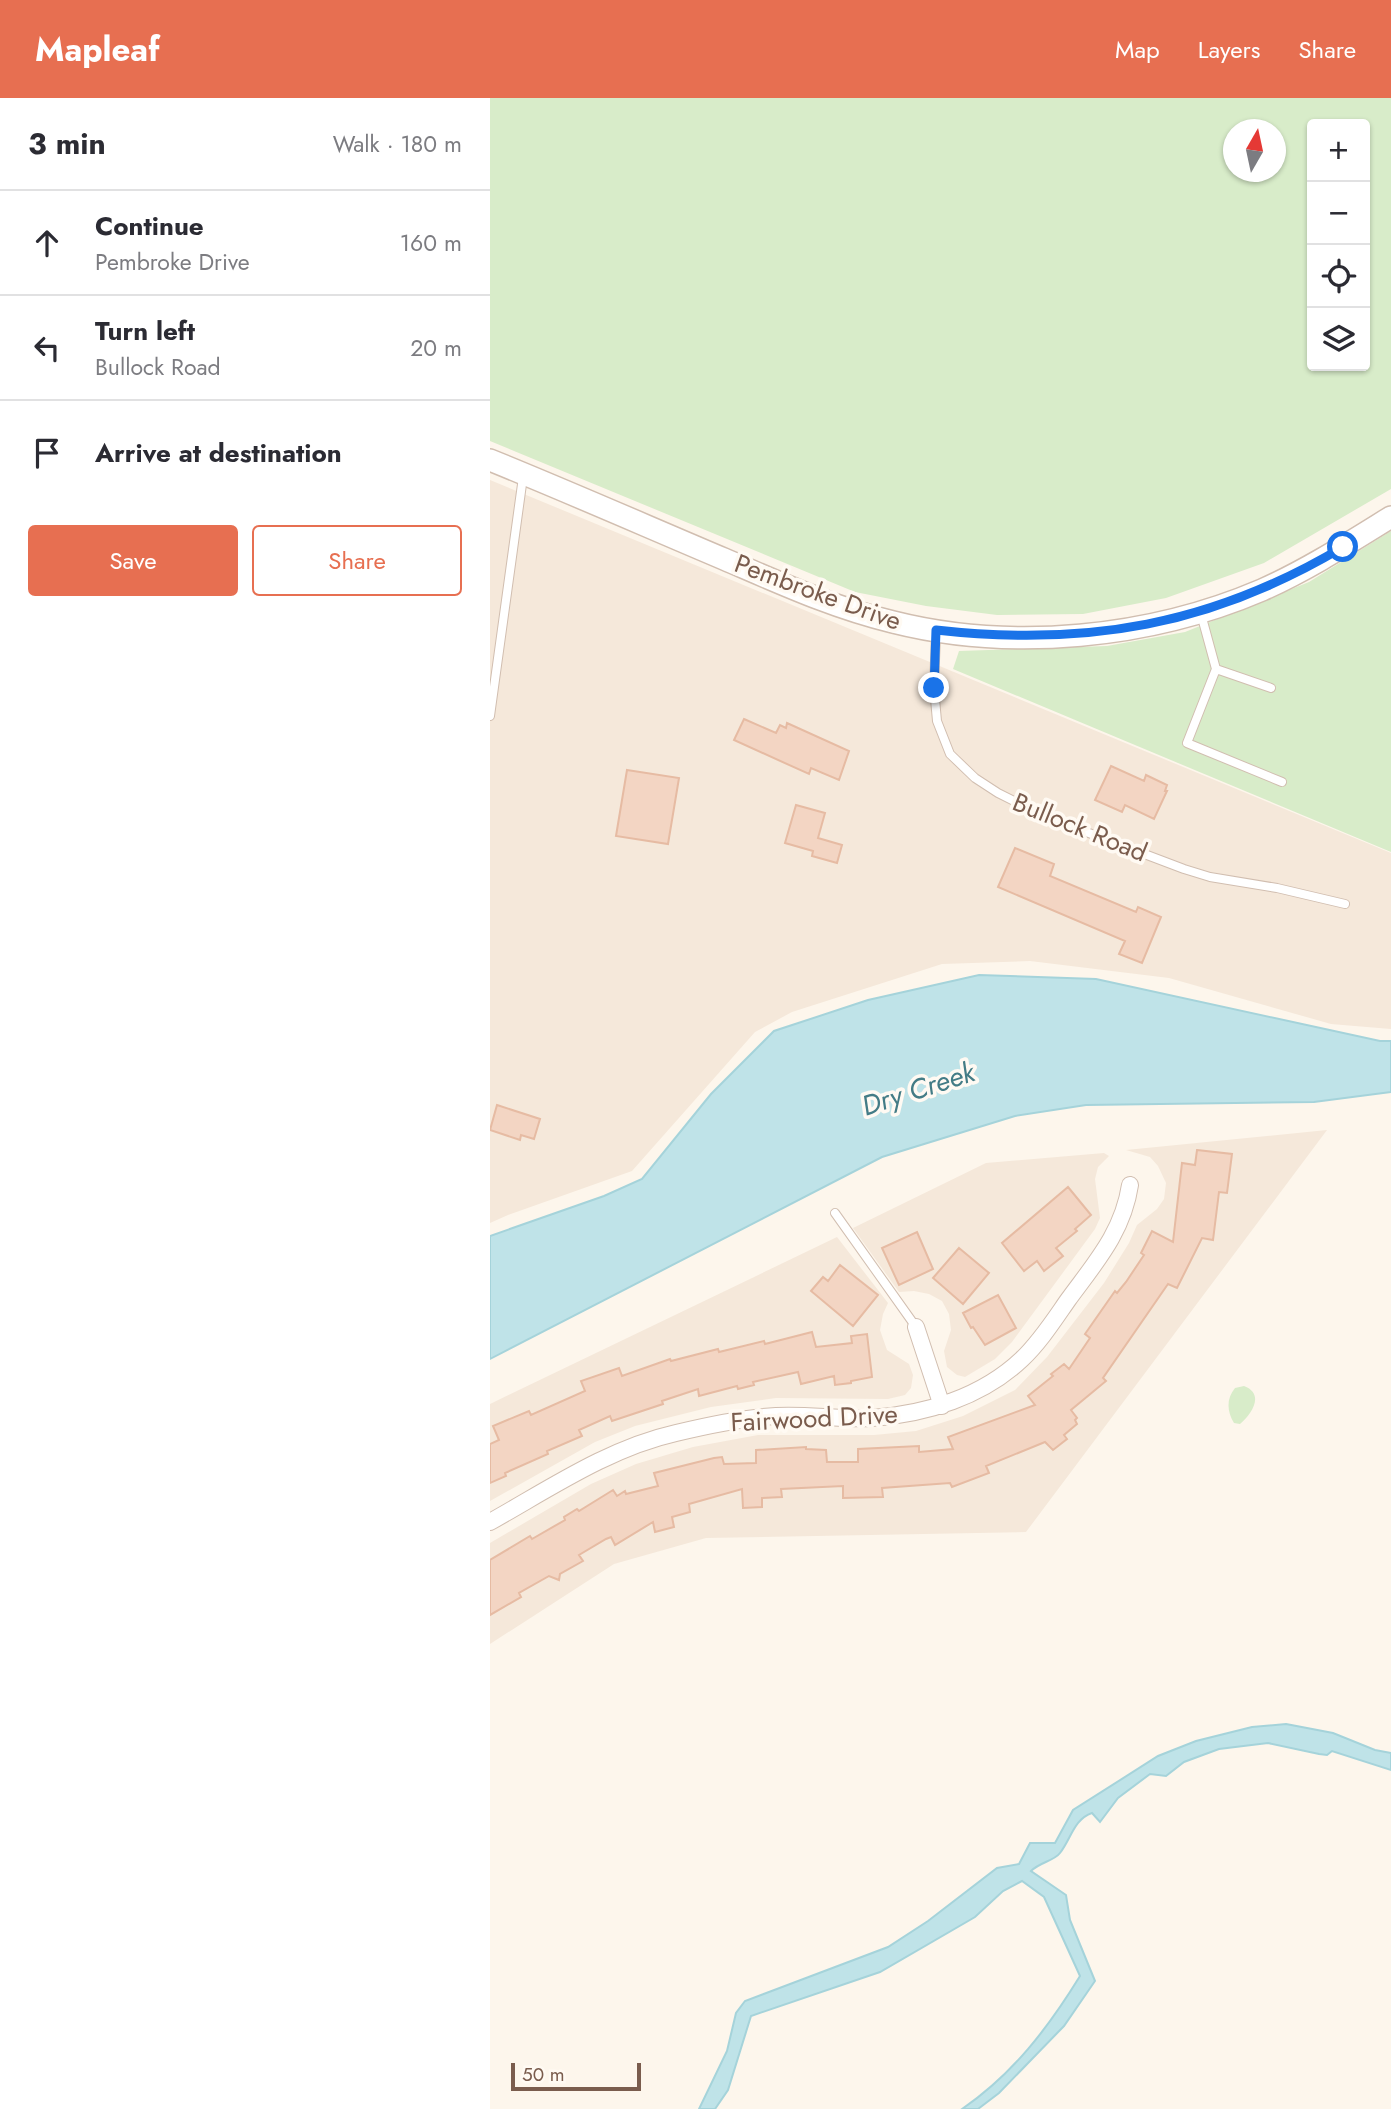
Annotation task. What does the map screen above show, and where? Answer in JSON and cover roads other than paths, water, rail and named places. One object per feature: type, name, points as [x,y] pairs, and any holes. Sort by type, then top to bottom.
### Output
[{"type":"street","name":"Pembroke Drive","points":[[490,460],[819,599],[892,622],[978,635],[1055,636],[1140,626],[1200,611],[1261,590],[1303,570],[1391,517]]},
{"type":"street","name":"Fairwood Drive","points":[[490,1522],[568,1477],[621,1451],[672,1433],[776,1416],[870,1418],[906,1414],[942,1406],[975,1392],[1023,1359],[1103,1254],[1127,1209],[1130,1185]]},
{"type":"street","points":[[916,1327],[942,1406]]},
{"type":"lane","points":[[490,716],[523,474]]},
{"type":"lane","points":[[1200,611],[1216,668],[1187,743],[1282,782]]},
{"type":"lane","name":"Bullock Road","points":[[936,630],[934,688],[937,721],[950,754],[975,778],[1044,816],[1184,869],[1210,877],[1277,888],[1345,904]]},
{"type":"lane","points":[[1216,668],[1271,688]]},
{"type":"lane","points":[[835,1213],[916,1327]]},
{"type":"water","name":"Dry Creek","points":[[979,975],[1096,979],[1380,1041],[1391,1041],[1391,1092],[1314,1102],[1086,1105],[1015,1116],[882,1157],[490,1359],[490,1236],[604,1196],[642,1179],[711,1094],[774,1031],[868,1000]]},
{"type":"water","points":[[1286,1724],[1333,1733],[1375,1750],[1391,1753],[1391,1770],[1332,1751],[1327,1755],[1319,1754],[1268,1743],[1219,1749],[1184,1762],[1166,1776],[1150,1774],[1118,1798],[1100,1822],[1092,1813],[1081,1820],[1057,1856],[1031,1871],[1066,1895],[1070,1920],[1095,1981],[1064,2026],[999,2093],[978,2109],[962,2109],[997,2081],[1028,2049],[1080,1976],[1044,1897],[1022,1881],[1003,1891],[975,1917],[880,1972],[751,2016],[728,2090],[715,2109],[699,2109],[727,2051],[736,2013],[745,2001],[888,1947],[928,1921],[997,1868],[1019,1864],[1030,1843],[1055,1843],[1073,1810],[1158,1756],[1196,1741],[1252,1727]]}]
